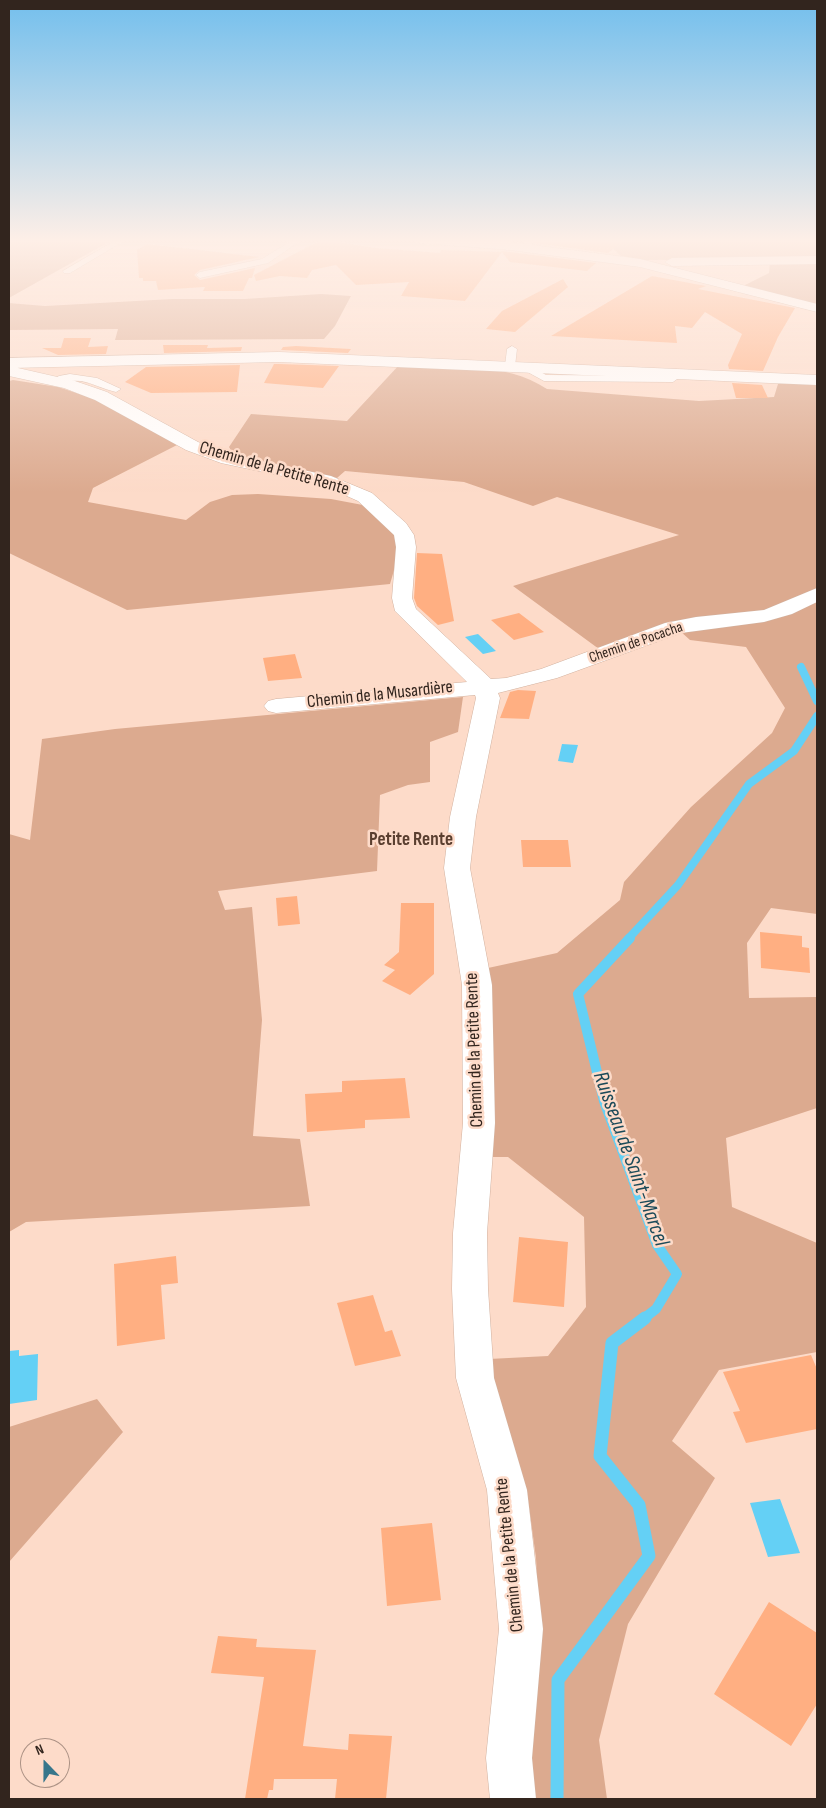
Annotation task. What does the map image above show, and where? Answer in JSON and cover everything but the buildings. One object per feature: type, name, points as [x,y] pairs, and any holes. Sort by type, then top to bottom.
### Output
[{"type":"street","points":[[9,363],[270,357],[817,380]]},
{"type":"street","name":"Chemin de la Petite Rente","points":[[9,363],[9,367],[13,372],[55,381],[101,396],[192,446],[228,459],[325,480],[365,497],[399,527],[404,535],[406,546],[402,598],[406,611],[484,686],[488,698],[463,817],[457,868],[477,985],[479,1123],[470,1233],[470,1289],[475,1378],[507,1490],[521,1629],[509,1758],[513,1799]]},
{"type":"street","name":"Chemin de Pocacha","points":[[484,686],[506,685],[535,679],[673,628],[698,623],[764,616],[787,609],[817,594]]},
{"type":"street","name":"Chemin de la Musardière","points":[[276,706],[484,686]]},
{"type":"lane","points":[[512,349],[518,366]]},
{"type":"lane","points":[[55,381],[62,377],[80,376],[116,389]]},
{"type":"shaded area","points":[[9,323],[336,323],[324,339],[115,340],[118,329],[9,330]]},
{"type":"shaded area","points":[[400,364],[476,367],[495,370],[531,380],[547,389],[699,401],[774,397],[778,384],[782,382],[817,384],[817,590],[763,611],[599,649],[513,586],[679,535],[557,497],[533,506],[464,482],[345,471],[337,478],[233,454],[229,447],[251,414],[347,421]]},
{"type":"shaded area","points":[[9,381],[58,387],[98,400],[177,445],[93,488],[88,502],[186,520],[210,502],[232,495],[258,494],[331,499],[368,506],[397,538],[399,553],[390,584],[127,610],[9,553]]},
{"type":"shaded area","points":[[817,600],[817,914],[771,908],[747,943],[749,998],[817,997],[817,1108],[726,1138],[732,1207],[817,1243],[817,1352],[719,1370],[672,1441],[715,1478],[628,1624],[599,1740],[607,1799],[529,1799],[527,1787],[539,1616],[536,1558],[527,1492],[497,1407],[489,1359],[548,1356],[586,1307],[584,1217],[508,1157],[485,1157],[488,968],[557,953],[620,900],[624,882],[691,807],[772,733],[785,708],[746,647],[690,640],[680,631],[783,614]]},
{"type":"shaded area","points":[[463,697],[458,732],[430,742],[430,782],[408,785],[380,795],[377,871],[218,891],[225,910],[252,907],[262,1020],[253,1136],[300,1139],[310,1206],[26,1222],[9,1232],[9,834],[30,840],[42,739],[115,729]]},
{"type":"shaded area","points":[[97,1399],[123,1432],[9,1562],[9,1427]]},
{"type":"water","points":[[478,634],[496,651],[483,654],[465,637]]},
{"type":"water","points":[[562,744],[578,745],[573,763],[558,761]]},
{"type":"water","points":[[19,1350],[19,1356],[38,1354],[37,1400],[9,1404],[9,1351]]},
{"type":"water","points":[[780,1499],[800,1553],[768,1557],[750,1503]]},
{"type":"waterway","name":"Ruisseau de Saint-Marcel","points":[[801,667],[817,701]]},
{"type":"waterway","name":"Ruisseau de Saint-Marcel","points":[[628,939],[678,885],[749,784],[794,751],[817,716]]},
{"type":"waterway","name":"Ruisseau de Saint-Marcel","points":[[630,938],[578,994],[604,1101],[657,1245],[677,1274],[656,1309],[643,1319]]},
{"type":"waterway","name":"Ruisseau de Saint-Marcel","points":[[557,1799],[558,1680],[649,1556],[639,1505],[600,1456],[612,1343],[645,1318]]},
{"type":"district","name":"Petite Rente","points":[[411,840]]}]
